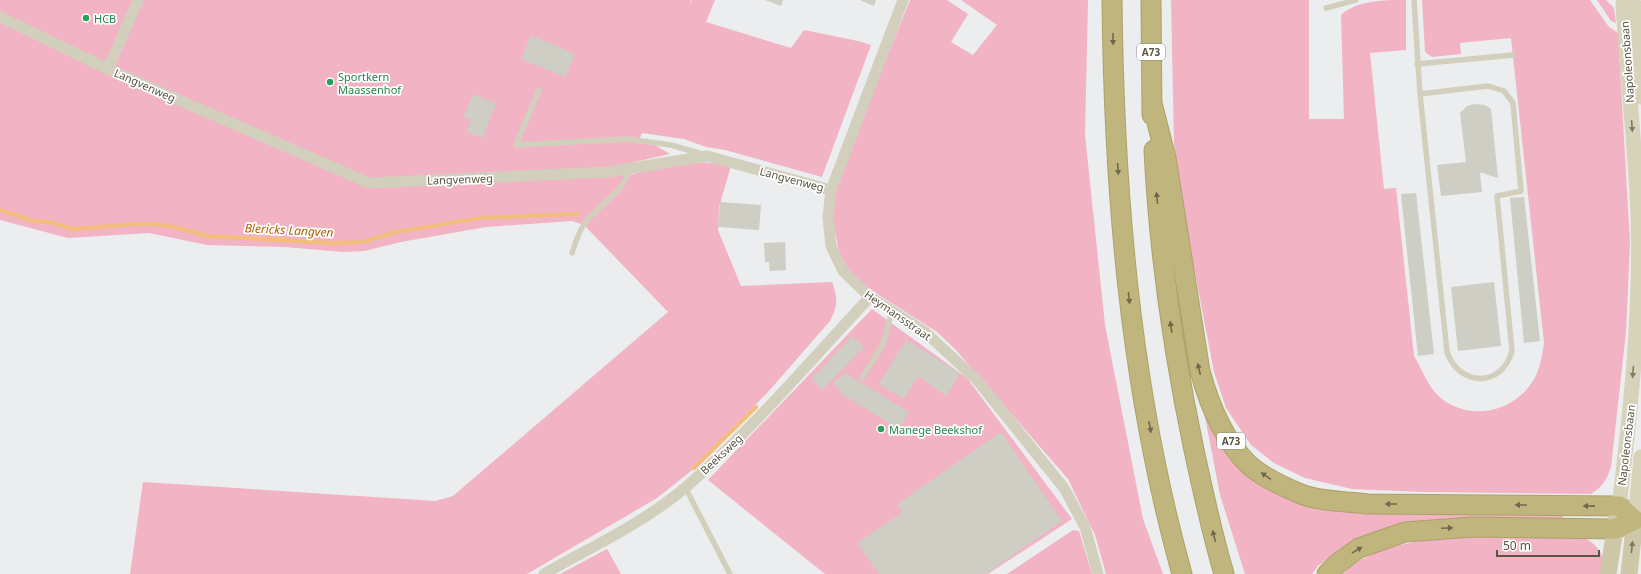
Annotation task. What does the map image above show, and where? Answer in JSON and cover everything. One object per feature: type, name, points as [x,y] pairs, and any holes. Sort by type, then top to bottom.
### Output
[{"type":"highway","points":[[1112,0],[1117,158],[1133,334],[1162,495],[1182,574]]},
{"type":"highway","name":"A73","points":[[1151,0],[1152,103],[1155,182],[1171,324],[1198,466],[1224,574]]},
{"type":"highway","name":"A73","points":[[1152,103],[1166,158],[1200,371],[1208,398],[1219,423],[1249,464],[1273,481],[1302,494],[1339,501],[1367,504],[1619,506]]},
{"type":"highway","points":[[1327,574],[1337,564],[1359,548],[1405,532],[1472,528],[1615,529],[1635,520],[1619,506]]},
{"type":"main road","name":"Napoleonsbaan","points":[[1608,574],[1619,506]]},
{"type":"main road","name":"Napoleonsbaan","points":[[1629,574],[1635,520]]},
{"type":"street","name":"Langvenweg","points":[[108,69],[138,0]]},
{"type":"street","name":"Heymansstraat","points":[[903,0],[830,190],[828,217],[831,246],[842,271],[870,297],[925,332],[978,380],[1064,488],[1084,527],[1098,574]]},
{"type":"street","name":"Napoleonsbaan","points":[[1628,2],[1641,97]]},
{"type":"street","name":"Napoleonsbaan","points":[[1619,506],[1635,346],[1638,222],[1628,2]]},
{"type":"street","name":"Langvenweg","points":[[0,17],[108,69],[369,183],[608,172],[707,156],[830,190]]},
{"type":"street","name":"Beeksweg","points":[[544,574],[645,517],[685,487],[746,430],[870,297]]},
{"type":"street","name":"Napoleonsbaan","points":[[1635,520],[1640,464]]},
{"type":"lane","points":[[1326,8],[1356,0]]},
{"type":"lane","points":[[1414,0],[1416,64],[1447,352],[1450,362],[1460,372],[1474,378],[1494,376],[1508,363],[1512,351],[1498,196],[1521,191],[1513,103],[1504,91],[1488,86],[1420,94]]},
{"type":"lane","points":[[1416,64],[1513,55]]},
{"type":"lane","points":[[539,90],[516,145],[628,139],[671,145],[707,156]]},
{"type":"lane","points":[[572,253],[579,232],[588,220],[626,181],[630,169]]},
{"type":"lane","points":[[862,378],[883,344],[892,311]]},
{"type":"lane","points":[[685,487],[730,574]]},
{"type":"shaded area","points":[[0,0],[691,0],[689,7],[692,0],[715,0],[706,22],[791,48],[804,30],[871,45],[822,177],[725,150],[706,147],[684,139],[642,133],[638,143],[655,145],[670,154],[630,163],[629,175],[680,164],[705,162],[731,166],[719,207],[718,230],[741,286],[832,282],[836,297],[835,311],[830,321],[768,392],[691,471],[657,498],[527,574],[130,574],[143,482],[435,501],[453,496],[668,312],[584,225],[572,221],[486,227],[401,242],[364,251],[343,252],[285,247],[207,245],[149,233],[68,238],[0,220]]},
{"type":"shaded area","points":[[910,0],[947,0],[968,14],[951,42],[973,55],[997,25],[961,0],[1088,0],[1085,135],[1105,325],[1143,519],[1163,574],[1106,574],[1095,535],[1068,479],[955,349],[937,332],[863,285],[847,268],[839,253],[832,214],[834,192],[842,168]]},
{"type":"shaded area","points":[[1171,0],[1309,0],[1309,119],[1344,119],[1341,15],[1355,6],[1363,4],[1380,1],[1406,0],[1406,50],[1370,53],[1384,189],[1396,188],[1414,356],[1429,385],[1437,395],[1454,406],[1466,410],[1479,411],[1492,410],[1504,406],[1515,400],[1525,391],[1533,381],[1537,372],[1544,343],[1511,38],[1460,43],[1461,54],[1432,57],[1425,52],[1422,0],[1590,0],[1609,27],[1618,33],[1630,243],[1626,332],[1611,467],[1608,476],[1598,489],[1591,494],[1423,492],[1352,489],[1305,478],[1274,463],[1251,445],[1226,408],[1214,372],[1191,252],[1174,145]]},
{"type":"shaded area","points":[[1597,0],[1606,0],[1614,8],[1616,23],[1611,21]]},
{"type":"shaded area","name":"Manege Beekshof","points":[[872,309],[967,378],[1072,519],[988,574],[825,574],[708,480]]},
{"type":"shaded area","points":[[1201,396],[1235,463],[1301,500],[1563,510],[1563,518],[1447,519],[1402,525],[1358,537],[1318,566],[1312,574],[1245,574],[1220,495]]},
{"type":"shaded area","points":[[1073,530],[1079,531],[1092,574],[1007,574]]},
{"type":"shaded area","points":[[1576,534],[1594,544],[1598,549],[1603,560],[1603,574],[1342,574],[1363,559],[1390,548],[1420,541],[1486,535]]},
{"type":"shaded area","points":[[607,549],[621,574],[560,574]]},
{"type":"building","points":[[765,0],[783,0],[781,6]]},
{"type":"building","points":[[860,0],[876,0],[874,6]]},
{"type":"building","points":[[531,35],[575,54],[565,77],[521,59]]},
{"type":"building","points":[[473,94],[496,104],[482,138],[466,132],[471,120],[463,117]]},
{"type":"building","points":[[1474,104],[1485,105],[1491,109],[1498,178],[1480,173],[1482,192],[1441,196],[1437,165],[1466,162],[1460,113],[1467,106]]},
{"type":"building","points":[[1416,193],[1434,354],[1418,356],[1401,194]]},
{"type":"building","points":[[1524,197],[1540,341],[1524,343],[1510,198]]},
{"type":"building","points":[[720,202],[761,205],[759,230],[718,227]]},
{"type":"building","points":[[785,242],[786,270],[770,271],[769,262],[765,262],[764,243]]},
{"type":"building","points":[[1494,282],[1501,346],[1458,351],[1451,287]]},
{"type":"building","points":[[852,336],[864,347],[822,390],[811,379]]},
{"type":"building","points":[[906,340],[960,373],[946,396],[918,376],[904,399],[879,384]]},
{"type":"building","points":[[845,373],[909,412],[899,429],[843,395],[833,383]]},
{"type":"building","points":[[1001,432],[1062,521],[986,574],[879,574],[857,543],[903,512],[897,504]]},
{"type":"waterway","name":"Blericks Langven","points":[[0,210],[33,221],[49,222],[74,229],[134,224],[153,224],[175,227],[207,236],[330,243],[362,242],[396,232],[480,218],[578,214]]},
{"type":"waterway","points":[[694,468],[756,407]]},
{"type":"place","name":"HCB","points":[[86,18]]},
{"type":"place","name":"Sportkern Maassenhof","points":[[330,82]]},
{"type":"place","name":"Manege Beekshof","points":[[881,429]]}]
